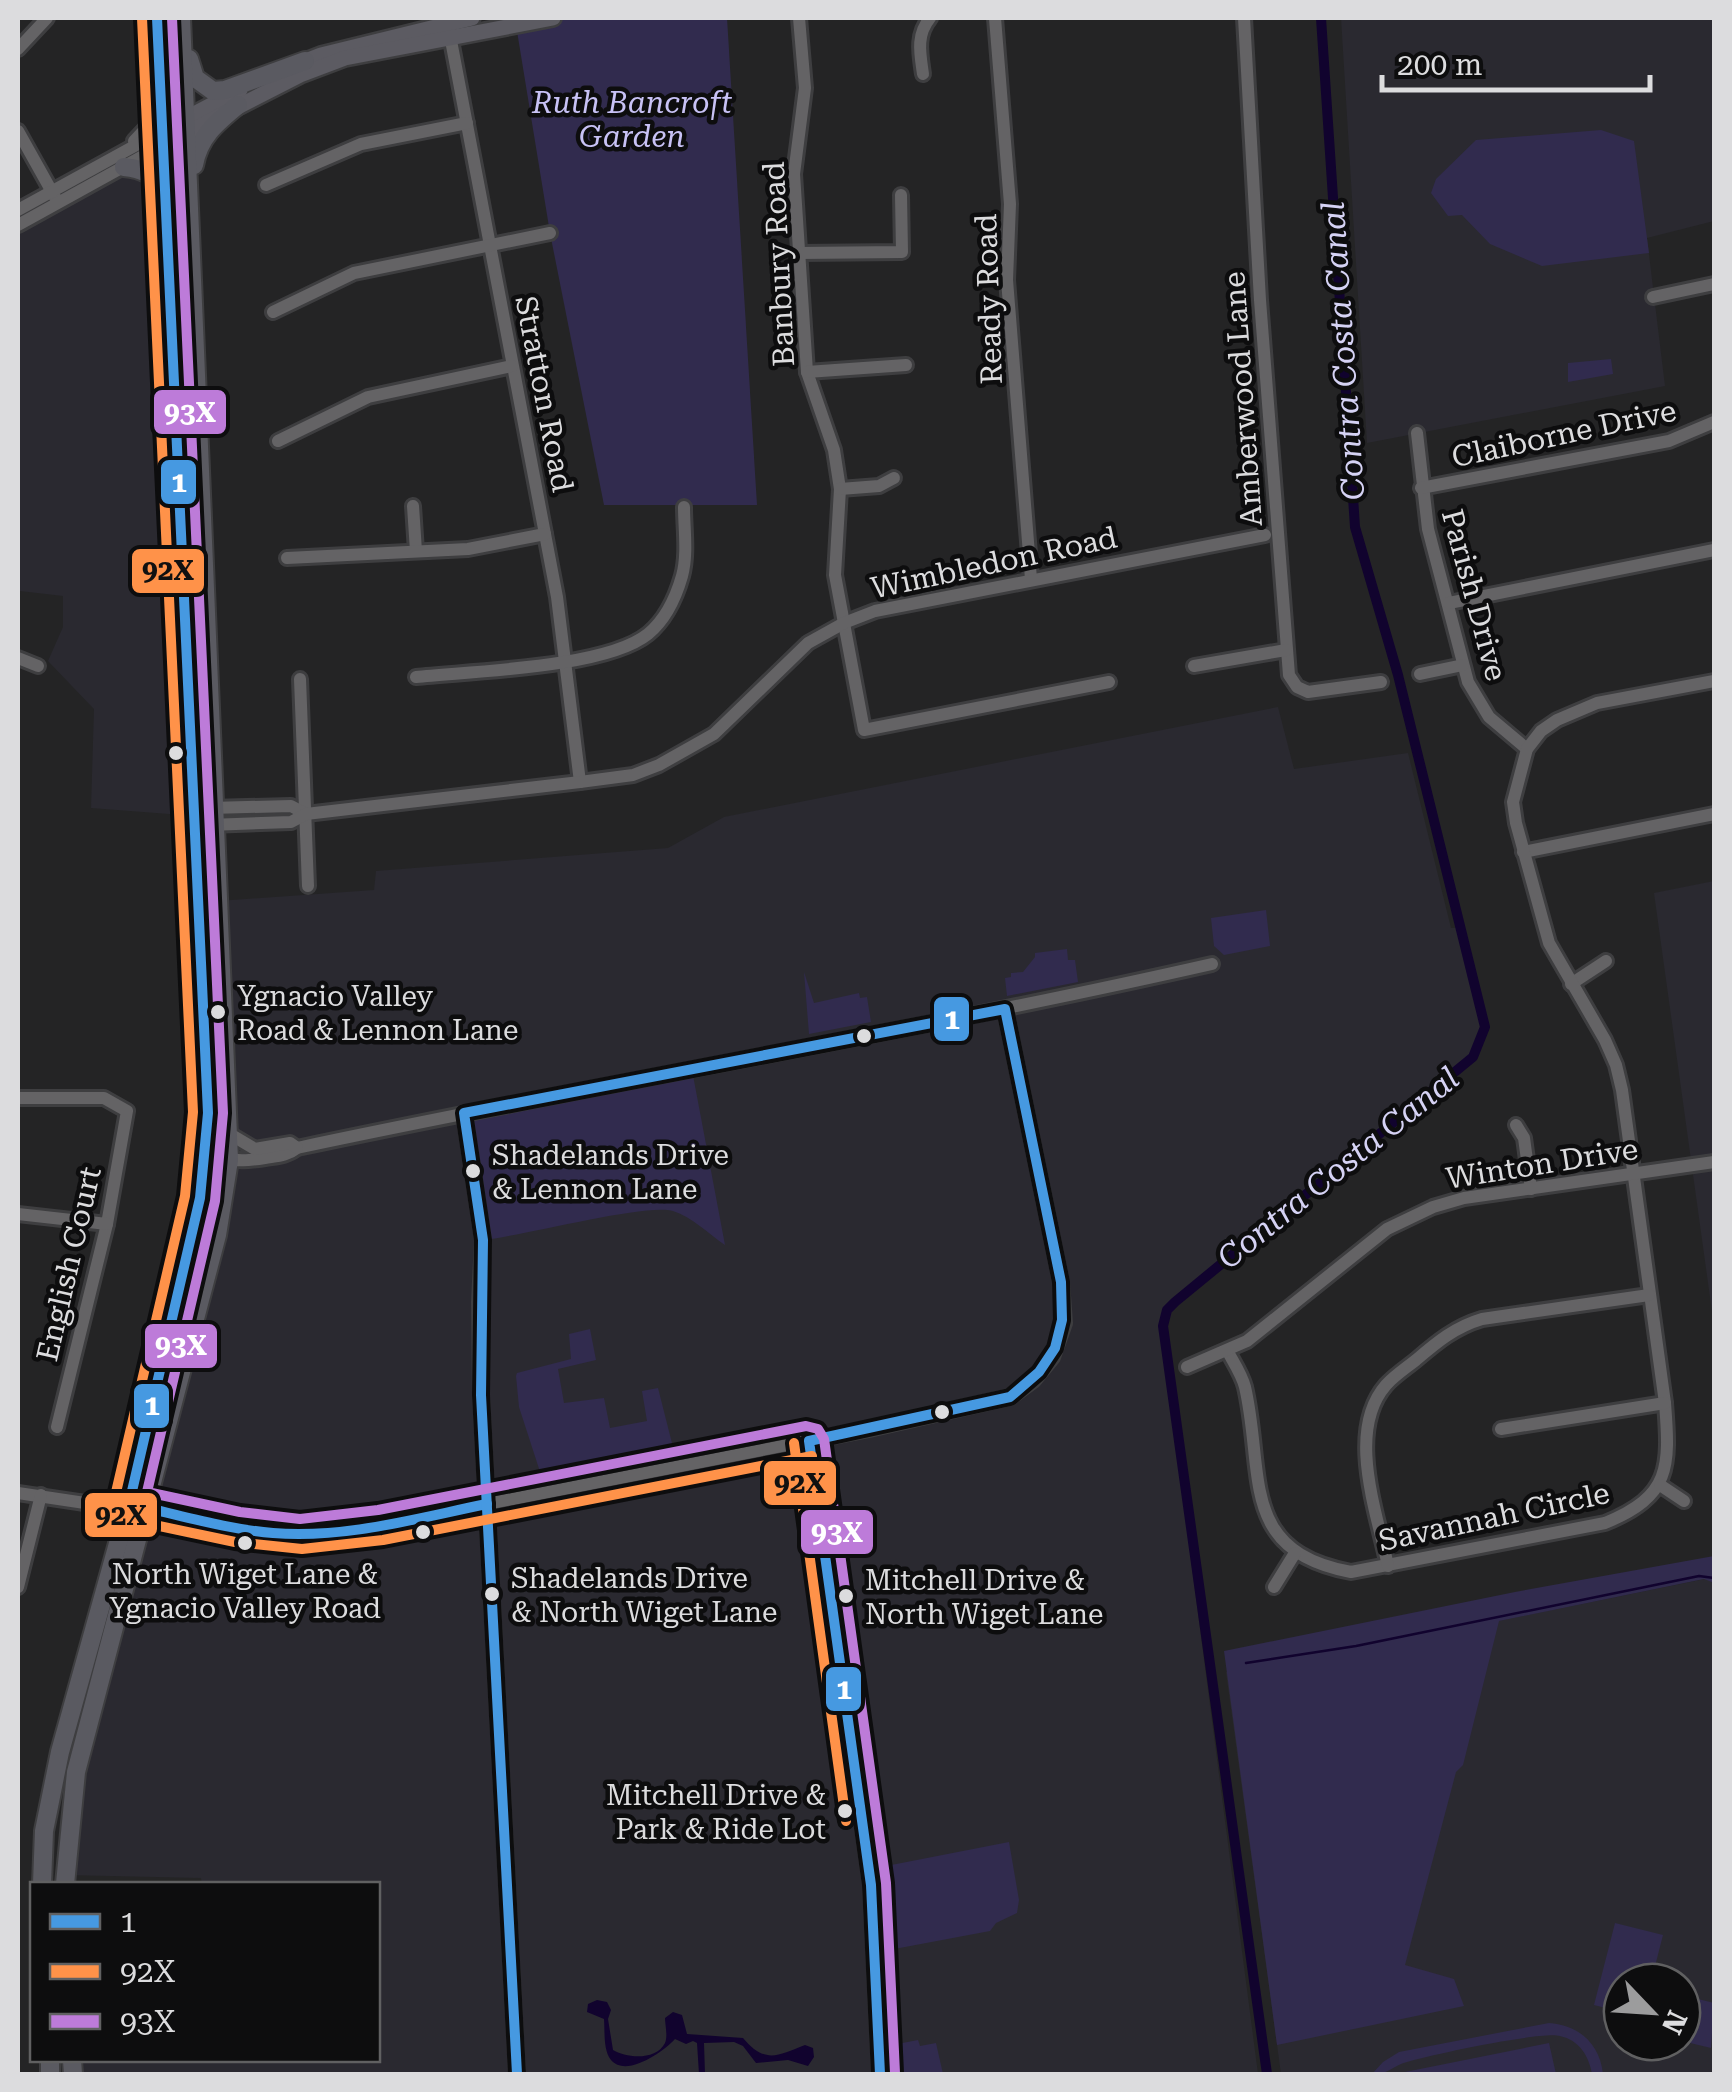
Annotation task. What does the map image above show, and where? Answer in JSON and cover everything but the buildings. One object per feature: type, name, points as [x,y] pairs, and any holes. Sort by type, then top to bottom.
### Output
[{"type":"highway","points":[[65,1882],[76,1772],[137,1506],[200,1198],[208,1114],[160,139],[158,18]]},
{"type":"highway","points":[[181,18],[191,69],[200,83],[212,91],[226,90],[305,60]]},
{"type":"highway","points":[[42,1882],[44,1832],[60,1752],[217,1234],[229,1160],[181,18]]},
{"type":"highway","points":[[190,215],[197,147],[238,104]]},
{"type":"highway","points":[[124,159],[144,169],[164,194]]},
{"type":"main road","points":[[186,125],[300,74],[472,18]]},
{"type":"main road","points":[[160,139],[305,60],[449,26],[553,18]]},
{"type":"street","points":[[18,49],[47,18]]},
{"type":"street","name":"Banbury Road","points":[[799,18],[806,88],[794,174],[808,372],[834,450],[840,489],[835,575],[864,730],[1108,682]]},
{"type":"street","points":[[924,74],[920,46],[922,28],[930,18]]},
{"type":"street","name":"Ready Road","points":[[995,18],[1010,204],[1007,280],[1031,580]]},
{"type":"street","name":"Amberwood Lane","points":[[1244,18],[1260,300],[1289,675],[1303,690],[1382,682]]},
{"type":"street","name":"Stratton Road","points":[[449,26],[567,660],[580,782]]},
{"type":"street","points":[[124,159],[160,102]]},
{"type":"street","points":[[266,185],[361,144],[467,123]]},
{"type":"street","points":[[18,131],[54,197]]},
{"type":"street","points":[[18,210],[54,197],[160,139]]},
{"type":"street","points":[[799,253],[902,252],[900,195]]},
{"type":"street","points":[[18,225],[54,197]]},
{"type":"street","points":[[273,312],[354,273],[550,234]]},
{"type":"street","points":[[1653,297],[1714,289]]},
{"type":"street","points":[[808,372],[906,365]]},
{"type":"street","points":[[278,442],[368,397],[512,366]]},
{"type":"street","name":"Claiborne Drive","points":[[1421,488],[1669,441],[1714,422]]},
{"type":"street","name":"Parish Drive","points":[[1417,433],[1428,529],[1463,665],[1476,700],[1488,717],[1527,750]]},
{"type":"street","points":[[840,489],[879,486],[894,478]]},
{"type":"street","points":[[414,506],[416,551]]},
{"type":"street","points":[[416,677],[567,660],[622,649],[648,634],[666,615],[683,574],[684,507]]},
{"type":"street","points":[[287,558],[468,549],[545,534]]},
{"type":"street","name":"Wimbledon Road","points":[[195,816],[216,816],[240,825],[291,822],[306,814],[633,774],[685,753],[714,734],[808,643],[875,611],[1265,536]]},
{"type":"street","points":[[1448,602],[1714,550]]},
{"type":"street","points":[[1194,666],[1286,650]]},
{"type":"street","points":[[18,658],[38,666]]},
{"type":"street","points":[[1420,674],[1463,665]]},
{"type":"street","points":[[300,679],[308,886]]},
{"type":"street","points":[[1684,1501],[1660,1486],[1669,1455],[1665,1404],[1616,1065],[1570,984],[1540,918],[1514,802],[1527,750],[1541,731],[1577,708],[1714,680]]},
{"type":"street","points":[[239,806],[233,816],[240,825]]},
{"type":"street","name":"Wimbledon Road","points":[[216,816],[239,806],[291,806],[306,814]]},
{"type":"street","points":[[1523,852],[1714,814]]},
{"type":"street","points":[[1570,984],[1606,961]]},
{"type":"street","points":[[208,1114],[213,1137],[229,1160],[241,1162],[464,1113],[1005,1010],[1212,964]]},
{"type":"street","points":[[18,1493],[105,1506],[137,1506],[238,1527],[300,1534],[486,1504],[1010,1397],[1033,1380],[1052,1356],[1064,1323],[1061,1282],[1005,1010]]},
{"type":"street","name":"English Court","points":[[18,1098],[104,1098],[134,1108],[57,1426]]},
{"type":"street","points":[[464,1113],[483,1240],[480,1302],[486,1504],[518,2074]]},
{"type":"street","points":[[1516,1125],[1524,1138],[1531,1190]]},
{"type":"street","points":[[228,1133],[255,1149],[290,1143],[297,1148]]},
{"type":"street","name":"Winton Drive","points":[[1187,1368],[1247,1341],[1405,1218],[1464,1198],[1714,1162]]},
{"type":"street","points":[[18,1214],[107,1224]]},
{"type":"street","points":[[1388,1566],[1364,1444],[1370,1410],[1386,1385],[1448,1332],[1463,1324],[1649,1295]]},
{"type":"street","points":[[1228,1352],[1244,1384],[1262,1506],[1275,1532],[1295,1553],[1274,1587]]},
{"type":"street","points":[[1501,1429],[1665,1404]]},
{"type":"street","points":[[808,1441],[872,1885],[880,2074]]},
{"type":"street","name":"Savannah Circle","points":[[1295,1553],[1320,1566],[1351,1572],[1388,1566],[1605,1523],[1630,1512],[1660,1486]]},
{"type":"street","points":[[18,1587],[41,1496]]},
{"type":"shaded area","points":[[1341,18],[1714,18],[1714,221],[1647,238],[1665,386],[1367,443]]},
{"type":"shaded area","points":[[124,167],[156,180],[195,816],[91,808],[94,709],[48,661],[63,627],[63,596],[20,591],[18,225]]},
{"type":"shaded area","points":[[1278,707],[1294,769],[1408,753],[1451,928],[1459,928],[1484,1027],[1473,1056],[1169,1303],[1160,1322],[1258,2074],[73,2074],[72,2062],[380,2062],[380,1882],[202,1882],[201,1878],[65,1875],[69,1824],[229,1160],[241,1162],[265,1148],[228,1133],[218,901],[374,890],[376,871],[668,848],[724,817]]},
{"type":"shaded area","points":[[1714,881],[1714,1326],[1654,893]]},
{"type":"shaded area","points":[[1705,1579],[1714,1583],[1714,2074],[1281,2074],[1226,1672],[1390,1647]]},
{"type":"shaded area","points":[[597,2000],[607,2002],[611,2010],[608,2019],[613,2050],[625,2055],[648,2055],[661,2049],[666,2040],[665,2018],[673,2012],[682,2015],[687,2034],[743,2038],[765,2055],[805,2045],[813,2048],[814,2057],[808,2066],[788,2060],[756,2063],[743,2046],[734,2042],[704,2043],[705,2074],[699,2074],[697,2043],[675,2039],[662,2050],[644,2061],[618,2065],[607,2051],[604,2019],[587,2012],[588,2004]]},
{"type":"green space","name":"Ruth Bancroft Garden","points":[[553,18],[727,18],[757,505],[604,505],[550,233],[516,25]]},
{"type":"green space","points":[[1601,130],[1634,141],[1649,253],[1542,266],[1490,244],[1462,215],[1448,216],[1431,193],[1436,179],[1476,140]]},
{"type":"green space","points":[[1611,359],[1613,374],[1568,382],[1568,363]]},
{"type":"green space","points":[[1266,910],[1270,946],[1224,955],[1214,946],[1211,918]]},
{"type":"green space","points":[[1067,949],[1068,960],[1075,960],[1078,982],[1007,996],[1005,978],[1023,972],[1035,953]]},
{"type":"green space","points":[[804,972],[814,1003],[859,993],[860,998],[867,997],[871,1022],[809,1034]]},
{"type":"green space","points":[[692,1070],[725,1245],[687,1217],[659,1210],[483,1240],[464,1113]]},
{"type":"green space","points":[[590,1329],[596,1360],[558,1369],[564,1403],[604,1398],[610,1428],[647,1421],[642,1391],[658,1388],[675,1455],[543,1481],[519,1407],[516,1376],[571,1359],[569,1334]]},
{"type":"green space","points":[[1714,1556],[1714,1583],[1704,1579],[1499,1621],[1463,1765],[1456,1772],[1405,1965],[1454,1979],[1464,2006],[1277,2045],[1224,1651]]},
{"type":"green space","points":[[1009,1842],[1019,1900],[1017,1913],[996,1923],[990,1931],[889,1950],[881,1867]]},
{"type":"green space","points":[[1615,1923],[1663,1935],[1656,1962],[1605,1962]]},
{"type":"green space","points":[[1602,1974],[1602,2007],[1594,2005]]},
{"type":"green space","points":[[1702,2000],[1714,2003],[1711,2048],[1702,2046]]},
{"type":"green space","points":[[1549,2023],[1570,2028],[1586,2038],[1598,2054],[1603,2074],[1592,2074],[1586,2055],[1573,2041],[1549,2035],[1438,2054],[1372,2074],[1399,2052]]},
{"type":"green space","points":[[918,2040],[920,2046],[936,2043],[943,2074],[894,2074],[892,2045]]},
{"type":"green space","points":[[1549,2043],[1556,2074],[1405,2074],[1405,2072]]},
{"type":"waterway","name":"Contra Costa Canal","points":[[1267,2074],[1163,1326],[1167,1310],[1175,1302],[1473,1057],[1485,1027],[1398,675],[1355,527],[1321,18]]},
{"type":"waterway","points":[[1246,1663],[1356,1646],[1699,1576],[1714,1578]]},
{"type":"transit line","name":"92X","points":[[142,18],[193,1112],[185,1196],[114,1501],[116,1511],[126,1519],[235,1542],[302,1549],[383,1540],[812,1456]]},
{"type":"transit line","name":"1","points":[[157,18],[208,1113],[200,1198],[129,1504],[237,1528],[300,1534],[381,1526],[487,1504]]},
{"type":"transit line","name":"93X","points":[[172,18],[223,1113],[215,1201],[147,1492],[240,1512],[300,1519],[378,1510],[806,1426],[818,1429],[824,1439],[886,1883],[895,2073]]},
{"type":"transit line","name":"1","points":[[517,2074],[481,1395],[483,1240],[464,1113],[1005,1009],[1061,1282],[1062,1320],[1055,1348],[1039,1372],[1010,1397],[809,1441],[871,1885],[880,2074]]},
{"type":"transit line","name":"92X","points":[[794,1443],[846,1821]]},
{"type":"place","name":"Ygnacio Valley Road & Lennon Lane","points":[[218,1012]]},
{"type":"place","name":"Shadelands Drive & Lennon Lane","points":[[473,1171]]},
{"type":"place","name":"North Wiget Lane & Ygnacio Valley Road","points":[[245,1543]]},
{"type":"place","name":"Shadelands Drive & North Wiget Lane","points":[[492,1594]]},
{"type":"place","name":"Mitchell Drive & North Wiget Lane","points":[[846,1596]]},
{"type":"place","name":"Mitchell Drive & Park & Ride Lot","points":[[845,1811]]}]
